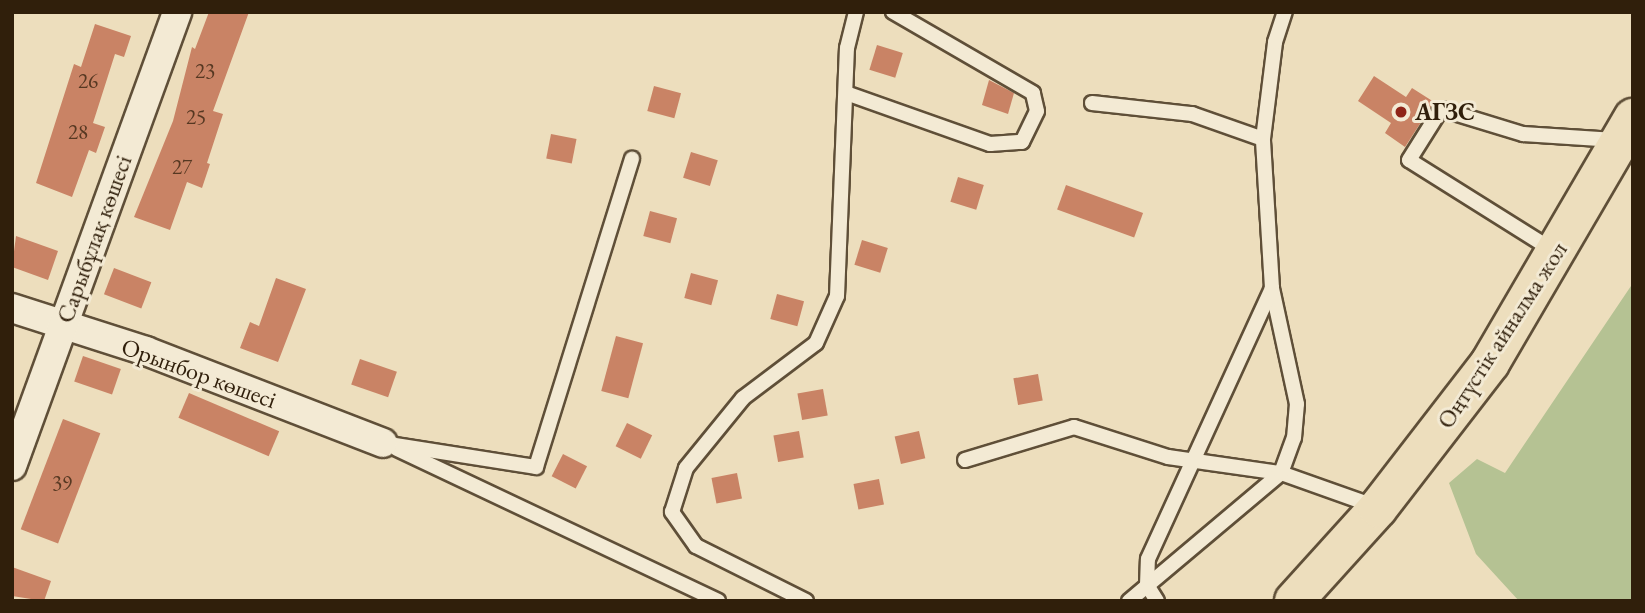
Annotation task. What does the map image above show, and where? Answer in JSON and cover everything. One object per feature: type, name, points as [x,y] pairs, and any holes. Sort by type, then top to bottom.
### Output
[{"type":"highway","name":"Оңтүстік айналма жол","points":[[1294,601],[1378,508],[1490,363],[1558,254],[1628,129],[1633,88]]},
{"type":"street","name":"Сарыбұлақ көшесі","points":[[12,466],[177,12]]},
{"type":"street","name":"Орынбор көшесі","points":[[12,308],[61,326],[146,351],[383,443]]},
{"type":"lane","points":[[806,601],[696,546],[673,512],[686,468],[743,398],[816,343],[837,296],[848,48],[856,12]]},
{"type":"lane","points":[[846,93],[990,144],[1022,142],[1037,111],[1033,93],[893,12]]},
{"type":"lane","points":[[1129,601],[1281,473],[1294,438],[1297,404],[1272,288],[1263,139],[1275,43],[1285,12]]},
{"type":"lane","points":[[1092,103],[1192,114],[1263,139]]},
{"type":"lane","points":[[1558,254],[1409,160],[1441,109],[1523,134],[1628,129]]},
{"type":"lane","points":[[383,443],[536,467],[632,159]]},
{"type":"lane","points":[[1157,601],[1147,585],[1148,559],[1272,288]]},
{"type":"lane","points":[[965,460],[1074,427],[1192,460],[1281,473],[1378,508]]},
{"type":"lane","points":[[383,443],[718,601]]},
{"type":"green space","points":[[1633,283],[1633,601],[1519,601],[1476,554],[1449,483],[1477,459],[1505,473]]},
{"type":"building","points":[[209,12],[249,12],[213,111],[223,114],[202,188],[187,182],[170,230],[134,217],[173,121],[192,47],[195,49]]},
{"type":"building","points":[[95,24],[131,36],[124,57],[115,54],[93,123],[105,127],[96,153],[89,150],[72,197],[36,183],[74,64],[81,67]]},
{"type":"building","points":[[877,45],[903,53],[895,78],[869,70]]},
{"type":"building","name":"АГЗС","points":[[1374,76],[1406,97],[1412,88],[1434,102],[1405,147],[1385,133],[1391,123],[1358,101]]},
{"type":"building","points":[[989,80],[1014,93],[1008,114],[982,105]]},
{"type":"building","points":[[654,86],[681,93],[674,118],[647,111]]},
{"type":"building","points":[[551,134],[577,139],[572,164],[546,159]]},
{"type":"building","points":[[691,152],[718,160],[710,186],[683,178]]},
{"type":"building","points":[[958,177],[984,185],[976,210],[950,202]]},
{"type":"building","points":[[1066,185],[1143,213],[1134,237],[1057,209]]},
{"type":"building","points":[[650,211],[677,218],[670,243],[643,236]]},
{"type":"building","points":[[16,236],[58,251],[48,280],[12,267]]},
{"type":"building","points":[[862,240],[888,248],[880,273],[854,265]]},
{"type":"building","points":[[114,268],[151,282],[141,308],[104,294]]},
{"type":"building","points":[[691,273],[718,280],[711,305],[684,298]]},
{"type":"building","points":[[276,278],[306,289],[278,362],[240,348],[250,322],[259,326]]},
{"type":"building","points":[[777,294],[804,301],[797,326],[770,319]]},
{"type":"building","points":[[616,336],[643,343],[628,398],[601,391]]},
{"type":"building","points":[[83,356],[121,369],[112,395],[74,382]]},
{"type":"building","points":[[360,359],[397,372],[388,397],[351,385]]},
{"type":"building","points":[[1038,374],[1043,401],[1018,405],[1013,378]]},
{"type":"building","points":[[823,389],[828,416],[802,420],[797,394]]},
{"type":"building","points":[[189,393],[279,431],[269,456],[178,418]]},
{"type":"building","points":[[63,419],[100,433],[58,543],[21,529]]},
{"type":"building","points":[[627,423],[652,435],[641,459],[616,446]]},
{"type":"building","points":[[799,431],[804,458],[778,462],[773,436]]},
{"type":"building","points":[[919,431],[925,458],[901,464],[895,437]]},
{"type":"building","points":[[563,454],[587,466],[576,489],[552,476]]},
{"type":"building","points":[[737,473],[742,499],[716,503],[711,478]]},
{"type":"building","points":[[879,479],[884,505],[858,509],[853,484]]},
{"type":"building","points":[[12,567],[51,581],[44,601],[12,596]]},
{"type":"place","name":"АГЗС","points":[[1401,112]]}]
